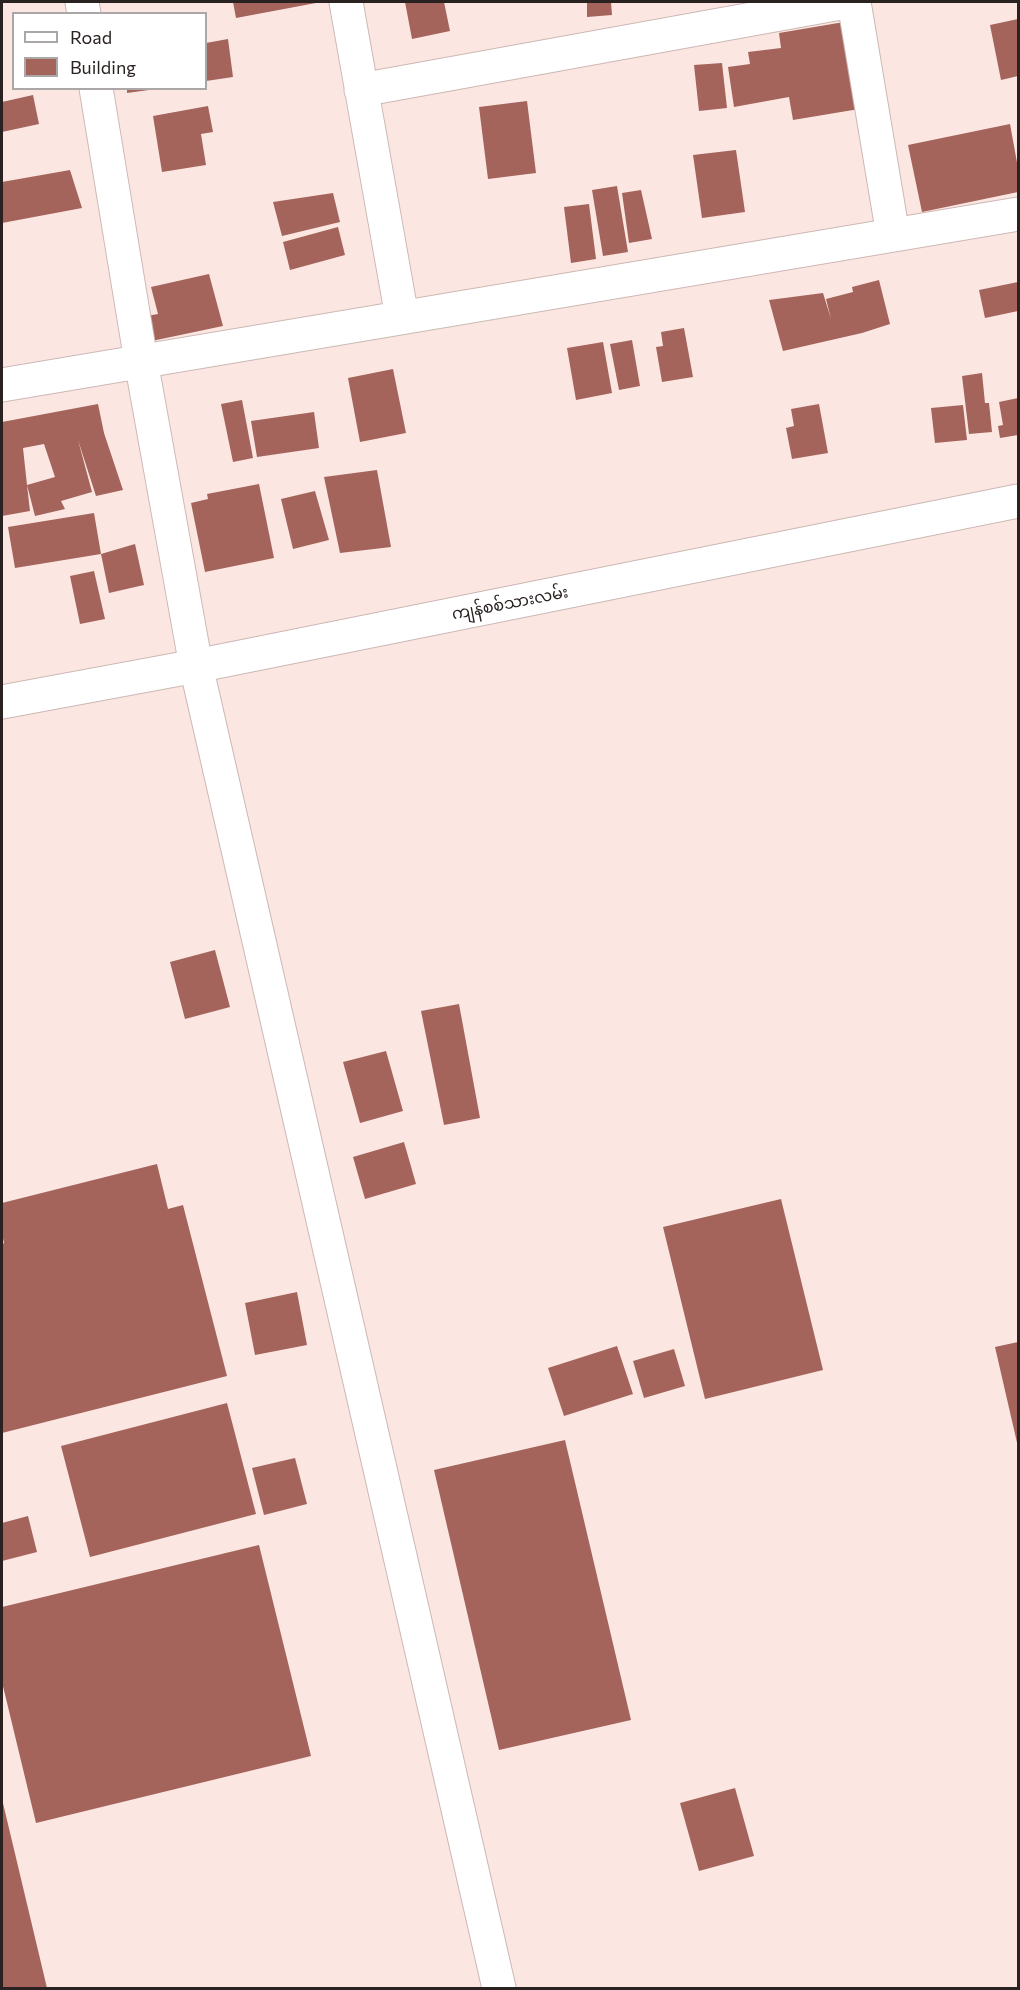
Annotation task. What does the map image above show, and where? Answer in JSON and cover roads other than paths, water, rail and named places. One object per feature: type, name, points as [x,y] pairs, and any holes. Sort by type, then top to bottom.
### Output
[{"type":"street","points":[[346,2],[402,317]]},
{"type":"street","points":[[361,90],[846,2]]},
{"type":"street","points":[[854,2],[893,235]]},
{"type":"street","points":[[96,90],[141,361],[196,666],[499,1989]]},
{"type":"street","points":[[2,385],[1018,214]]},
{"type":"street","name":"ကျန်စစ်သားလမ်း","points":[[2,702],[196,666],[1018,501]]}]
